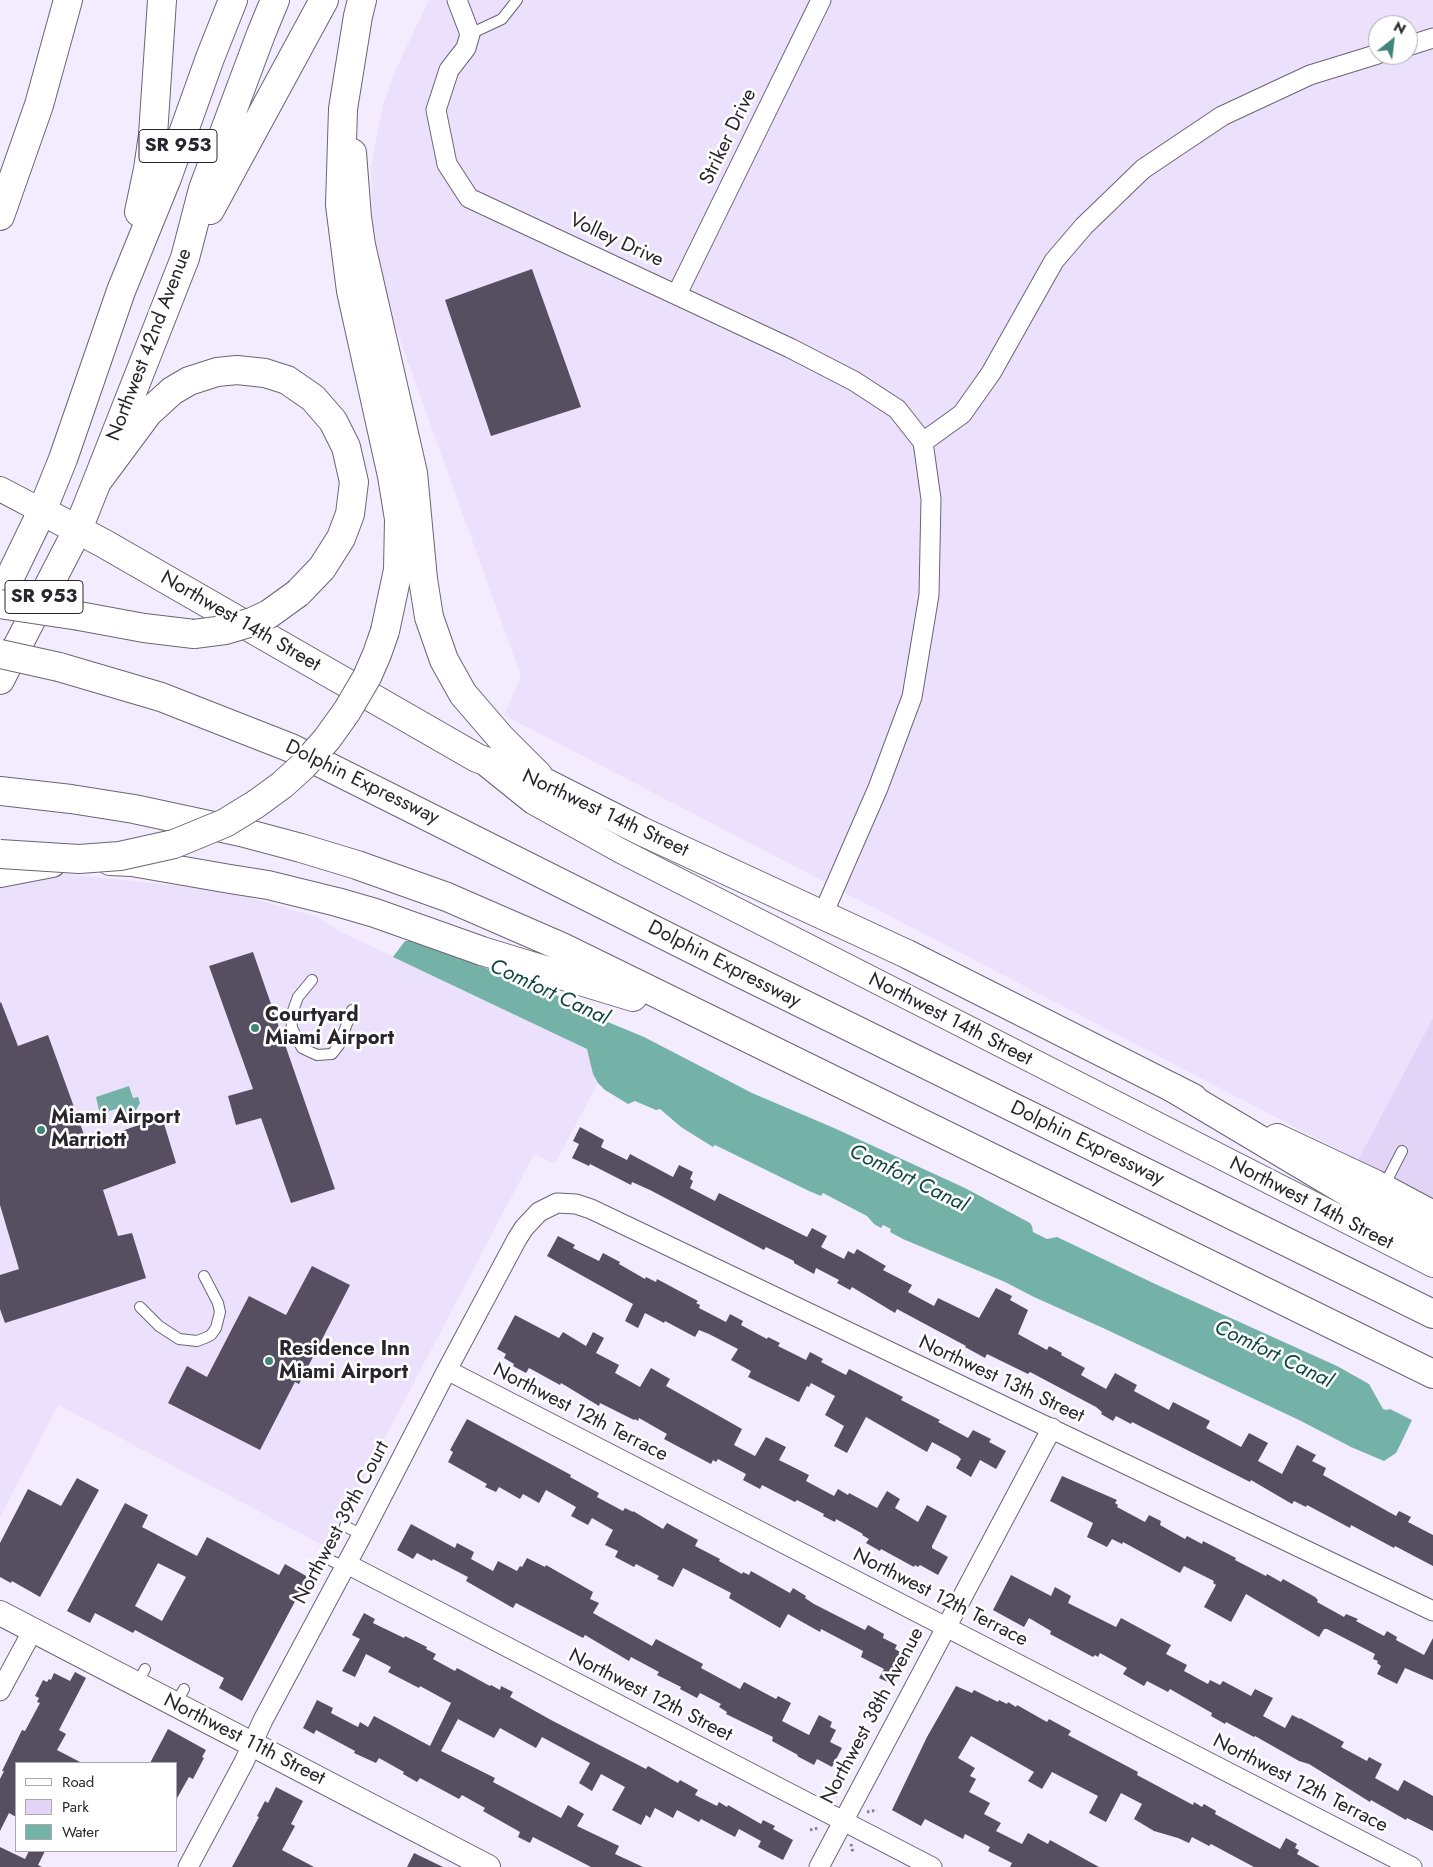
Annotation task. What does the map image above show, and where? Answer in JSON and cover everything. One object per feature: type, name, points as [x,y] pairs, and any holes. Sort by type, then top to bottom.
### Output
[{"type":"main road","points":[[0,216],[39,105],[68,0]]},
{"type":"main road","points":[[39,105],[88,0]]},
{"type":"main road","points":[[121,292],[148,169],[153,135],[162,0]]},
{"type":"main road","name":"Northwest 42nd Avenue","points":[[0,598],[42,511],[72,434],[121,292],[167,178],[233,0]]},
{"type":"main road","name":"Northwest 42nd Avenue","points":[[0,680],[78,530],[99,479],[184,258],[203,189],[275,0]]},
{"type":"main road","points":[[184,258],[324,0]]},
{"type":"main road","points":[[0,854],[79,859],[120,856],[174,844],[226,822],[256,804],[282,785],[303,766],[327,739],[347,711],[367,677],[377,654],[385,631],[398,570],[399,518],[392,476],[351,291],[340,205],[343,109],[360,8]]},
{"type":"main road","points":[[360,8],[352,135],[352,165],[357,217],[361,245],[413,473],[423,579],[429,617],[444,660],[463,694],[500,737],[544,782]]},
{"type":"main road","points":[[0,604],[144,628],[194,634],[225,630],[252,622],[269,614],[298,593],[327,561],[343,533],[350,514],[354,482],[346,447],[333,421],[313,398],[287,380],[265,373],[237,370],[217,372],[189,381],[172,391],[148,413],[99,479]]},
{"type":"main road","name":"Northwest 14th Street","points":[[42,511],[478,758],[544,782],[641,831],[908,954],[1173,1088],[1433,1215]]},
{"type":"main road","name":"Dolphin Expressway","points":[[0,654],[59,667],[161,697],[291,748],[728,968],[1433,1314]]},
{"type":"main road","points":[[0,791],[72,799],[186,820],[301,848],[357,865],[447,897],[524,930],[717,1023],[1433,1374]]},
{"type":"main road","points":[[0,873],[35,865],[60,862],[132,862],[268,886],[375,913],[482,950],[717,1023]]},
{"type":"main road","points":[[1173,1088],[1366,1203],[1433,1238]]},
{"type":"street","points":[[457,0],[470,34]]},
{"type":"street","name":"Striker Drive","points":[[677,294],[821,0]]},
{"type":"street","name":"Volley Drive","points":[[470,34],[466,48],[449,70],[436,110],[447,164],[469,198],[677,294],[854,381],[897,408],[923,442]]},
{"type":"street","points":[[1418,43],[1433,38]]},
{"type":"street","points":[[823,914],[878,788],[912,697],[929,595],[931,499],[923,442],[962,414],[991,373],[1054,261],[1084,226],[1143,169],[1222,116],[1310,75],[1368,57]]},
{"type":"street","name":"Northwest 14th Street","points":[[0,489],[42,511]]},
{"type":"street","name":"Northwest 14th Street","points":[[478,758],[533,802],[621,851],[1433,1266]]},
{"type":"street","name":"Northwest 13th Street","points":[[547,1207],[567,1202],[591,1209],[1433,1611]]},
{"type":"street","name":"Northwest 39th Court","points":[[188,1867],[244,1762],[341,1564],[362,1535],[517,1239],[532,1218],[547,1207]]},
{"type":"street","name":"Northwest 12th Terrace","points":[[447,1370],[1412,1867]]},
{"type":"street","name":"Northwest 38th Avenue","points":[[819,1867],[1052,1428]]},
{"type":"street","name":"Northwest 12th Street","points":[[341,1564],[932,1867]]},
{"type":"street","name":"Northwest 11th Street","points":[[0,1613],[33,1630],[141,1677],[179,1697],[252,1743],[480,1865]]},
{"type":"street","points":[[0,1691],[33,1630]]},
{"type":"lane","points":[[470,34],[502,19],[518,0]]},
{"type":"lane","points":[[312,980],[298,997],[291,1016],[292,1028],[302,1048],[317,1056],[332,1054],[339,1045],[352,1010]]},
{"type":"lane","points":[[1383,1189],[1402,1151]]},
{"type":"lane","points":[[140,1307],[159,1326],[179,1339],[198,1341],[212,1335],[220,1312],[218,1303],[204,1276]]},
{"type":"lane","points":[[345,1526],[362,1535]]},
{"type":"path","points":[[832,1788],[837,1798]]},
{"type":"path","points":[[864,1812],[877,1810]]},
{"type":"path","points":[[810,1830],[821,1827]]},
{"type":"path","points":[[851,1843],[853,1853]]},
{"type":"shaded area","points":[[429,0],[1433,0],[1433,1018],[1358,1160],[504,715],[521,676],[382,288],[373,243],[371,166],[383,105],[395,71]]},
{"type":"shaded area","points":[[66,874],[228,891],[320,918],[341,932],[587,1049],[593,1074],[598,1083],[555,1164],[534,1154],[346,1512],[350,1514],[332,1550],[58,1405],[0,1517],[0,889],[24,880]]},
{"type":"green space","points":[[1433,1018],[1433,1199],[1358,1160]]},
{"type":"water","name":"Comfort Canal","points":[[405,941],[410,941],[478,965],[566,999],[564,1002],[569,1006],[644,1037],[752,1093],[965,1188],[1030,1223],[1033,1232],[1047,1239],[1057,1237],[1153,1283],[1337,1366],[1369,1384],[1383,1409],[1390,1409],[1412,1420],[1396,1453],[1384,1461],[1351,1447],[1299,1420],[1005,1282],[903,1239],[890,1232],[891,1229],[883,1225],[881,1228],[874,1224],[867,1216],[823,1193],[821,1196],[809,1191],[715,1145],[713,1147],[681,1127],[660,1109],[656,1110],[635,1101],[628,1104],[605,1090],[598,1083],[593,1074],[587,1049],[393,957]]},
{"type":"water","points":[[129,1086],[133,1098],[138,1097],[140,1103],[136,1110],[127,1115],[119,1108],[100,1114],[96,1097]]},
{"type":"building","points":[[532,269],[581,407],[491,436],[445,300]]},
{"type":"building","name":"Courtyard Miami Airport","points":[[253,952],[335,1189],[291,1203],[261,1118],[236,1125],[228,1096],[253,1089],[209,966]]},
{"type":"building","name":"Miami Airport Marriott","points":[[1,1002],[18,1046],[48,1035],[87,1143],[162,1117],[176,1163],[103,1190],[118,1236],[132,1233],[146,1278],[5,1323],[0,1309],[0,1275],[19,1269],[0,1205]]},
{"type":"building","points":[[580,1127],[604,1140],[601,1147],[627,1160],[630,1154],[673,1177],[679,1165],[693,1172],[690,1179],[693,1181],[690,1188],[715,1201],[719,1193],[807,1237],[812,1228],[827,1236],[821,1247],[844,1259],[848,1251],[854,1254],[857,1249],[886,1266],[883,1270],[912,1285],[908,1292],[934,1306],[938,1298],[979,1318],[996,1288],[1012,1296],[1010,1300],[1028,1310],[1018,1334],[1047,1350],[1049,1346],[1062,1353],[1061,1355],[1085,1368],[1081,1375],[1106,1389],[1115,1373],[1137,1385],[1134,1391],[1169,1410],[1173,1402],[1210,1421],[1206,1428],[1241,1447],[1249,1433],[1268,1443],[1258,1461],[1282,1474],[1297,1445],[1316,1455],[1312,1461],[1326,1468],[1323,1475],[1396,1516],[1399,1511],[1411,1517],[1408,1522],[1433,1535],[1433,1566],[1351,1525],[1350,1528],[1307,1505],[1306,1507],[1294,1501],[1292,1504],[1251,1480],[1250,1482],[1132,1422],[1131,1424],[1116,1416],[1113,1421],[1101,1414],[1102,1412],[1096,1407],[1030,1372],[1028,1374],[987,1354],[985,1358],[897,1309],[895,1313],[852,1287],[850,1290],[837,1283],[839,1280],[816,1268],[814,1274],[794,1263],[794,1261],[766,1247],[764,1250],[650,1190],[632,1182],[631,1185],[590,1164],[589,1166],[572,1158],[579,1144],[573,1141]]},
{"type":"building","points":[[558,1236],[575,1245],[573,1248],[599,1261],[603,1253],[645,1279],[646,1277],[656,1282],[657,1279],[698,1301],[696,1303],[700,1305],[699,1308],[726,1322],[730,1314],[743,1321],[741,1325],[767,1339],[768,1337],[780,1343],[778,1346],[806,1360],[810,1352],[823,1359],[821,1362],[846,1375],[849,1369],[903,1397],[901,1400],[940,1420],[938,1422],[968,1438],[973,1430],[991,1439],[989,1442],[1006,1451],[996,1469],[980,1460],[971,1477],[956,1468],[961,1459],[958,1456],[932,1442],[927,1452],[866,1417],[847,1453],[834,1446],[844,1426],[825,1415],[835,1396],[811,1383],[809,1387],[807,1386],[799,1402],[748,1377],[751,1371],[731,1360],[738,1349],[709,1334],[699,1330],[695,1337],[645,1313],[638,1328],[625,1321],[633,1304],[547,1256]]},
{"type":"building","name":"Residence Inn Miami Airport","points":[[312,1266],[350,1285],[299,1384],[295,1382],[260,1450],[168,1403],[187,1366],[207,1377],[249,1296],[286,1315]]},
{"type":"building","points":[[515,1315],[559,1338],[563,1332],[586,1346],[593,1332],[604,1338],[596,1353],[619,1365],[615,1373],[640,1387],[651,1368],[670,1379],[666,1386],[742,1429],[734,1445],[755,1456],[766,1437],[786,1447],[779,1460],[809,1475],[806,1481],[834,1496],[838,1489],[877,1508],[887,1491],[900,1499],[895,1508],[918,1522],[927,1505],[947,1516],[932,1546],[932,1548],[948,1557],[938,1575],[920,1565],[918,1567],[915,1565],[914,1567],[881,1549],[880,1551],[866,1543],[869,1539],[863,1534],[836,1519],[835,1522],[823,1516],[824,1514],[797,1500],[795,1502],[762,1485],[760,1489],[743,1480],[746,1474],[718,1459],[716,1462],[713,1460],[711,1464],[664,1439],[667,1434],[639,1418],[638,1421],[634,1420],[600,1403],[599,1406],[561,1383],[560,1385],[529,1368],[526,1373],[513,1366],[514,1364],[504,1358],[506,1354],[497,1349]]},
{"type":"building","points":[[467,1419],[571,1475],[570,1477],[599,1493],[597,1497],[623,1511],[625,1508],[633,1511],[663,1529],[667,1523],[698,1540],[695,1546],[720,1559],[719,1561],[742,1574],[743,1572],[749,1575],[751,1571],[790,1593],[793,1588],[806,1596],[805,1598],[814,1604],[865,1630],[868,1625],[884,1634],[883,1638],[897,1645],[895,1649],[905,1655],[890,1683],[879,1678],[884,1669],[861,1657],[863,1651],[821,1629],[820,1632],[788,1614],[780,1628],[729,1598],[731,1593],[683,1568],[673,1587],[657,1579],[659,1576],[636,1564],[634,1567],[615,1557],[618,1551],[605,1545],[613,1530],[592,1518],[588,1525],[571,1516],[576,1507],[546,1490],[539,1503],[523,1494],[520,1499],[499,1487],[496,1492],[485,1487],[487,1484],[448,1462],[453,1452],[450,1450]]},
{"type":"building","points":[[1062,1476],[1117,1500],[1115,1503],[1118,1505],[1117,1507],[1145,1522],[1149,1515],[1161,1521],[1160,1525],[1185,1539],[1187,1536],[1202,1544],[1203,1541],[1266,1576],[1267,1574],[1281,1582],[1283,1579],[1315,1597],[1318,1600],[1317,1602],[1344,1617],[1346,1614],[1358,1619],[1356,1621],[1384,1636],[1387,1631],[1397,1637],[1396,1640],[1424,1655],[1433,1638],[1433,1680],[1405,1668],[1397,1684],[1377,1674],[1381,1666],[1377,1663],[1378,1661],[1373,1659],[1375,1654],[1327,1629],[1324,1629],[1319,1637],[1246,1594],[1231,1622],[1204,1607],[1216,1585],[1213,1583],[1214,1581],[1184,1566],[1180,1573],[1123,1542],[1122,1544],[1112,1539],[1107,1547],[1087,1537],[1093,1523],[1050,1501]]},
{"type":"building","points":[[77,1478],[99,1490],[40,1597],[12,1581],[11,1583],[0,1577],[0,1543],[28,1489],[61,1506]]},
{"type":"building","points":[[125,1503],[148,1515],[142,1527],[197,1556],[207,1537],[279,1575],[285,1564],[308,1577],[242,1701],[219,1688],[224,1678],[135,1630],[133,1633],[95,1613],[90,1623],[67,1611]],"holes":[[[158,1563],[186,1577],[162,1621],[135,1606]]]},
{"type":"building","points":[[411,1524],[455,1548],[457,1543],[474,1552],[471,1559],[493,1571],[498,1561],[517,1571],[520,1566],[522,1567],[527,1558],[545,1567],[546,1565],[593,1592],[590,1599],[599,1603],[593,1613],[652,1646],[656,1639],[703,1664],[701,1668],[740,1689],[744,1682],[776,1699],[778,1696],[791,1703],[782,1721],[809,1735],[819,1715],[832,1722],[830,1727],[836,1730],[830,1742],[842,1748],[832,1767],[817,1759],[814,1765],[797,1756],[772,1741],[773,1737],[726,1714],[727,1712],[719,1707],[721,1704],[700,1693],[697,1698],[680,1689],[681,1687],[657,1675],[659,1672],[631,1657],[629,1661],[585,1635],[583,1638],[516,1603],[513,1608],[466,1581],[468,1577],[433,1559],[432,1561],[417,1553],[413,1559],[397,1550]]},
{"type":"building","points":[[1011,1575],[1051,1596],[1055,1587],[1071,1596],[1068,1603],[1116,1627],[1121,1618],[1171,1645],[1166,1654],[1187,1665],[1184,1671],[1208,1684],[1210,1680],[1220,1685],[1223,1681],[1251,1696],[1255,1689],[1273,1698],[1263,1716],[1285,1728],[1292,1715],[1344,1742],[1341,1747],[1367,1761],[1369,1757],[1382,1764],[1375,1778],[1398,1791],[1404,1780],[1433,1796],[1433,1831],[1407,1818],[1406,1820],[1371,1800],[1370,1802],[1309,1764],[1299,1761],[1255,1736],[1226,1722],[1225,1724],[1211,1716],[1212,1713],[1170,1689],[1168,1692],[1147,1681],[1144,1686],[1123,1674],[1127,1668],[1100,1653],[1098,1657],[1095,1655],[1093,1657],[1050,1634],[1051,1631],[1029,1618],[1024,1627],[993,1610]]},
{"type":"building","points":[[364,1613],[375,1619],[373,1623],[427,1647],[426,1649],[436,1654],[433,1659],[455,1671],[457,1668],[490,1686],[500,1690],[501,1686],[513,1692],[510,1697],[551,1720],[646,1769],[648,1766],[678,1783],[680,1780],[698,1790],[695,1795],[717,1806],[719,1802],[727,1807],[728,1805],[761,1824],[763,1820],[775,1826],[773,1829],[793,1840],[783,1860],[758,1847],[761,1841],[739,1829],[735,1837],[701,1819],[699,1822],[677,1810],[673,1818],[655,1808],[650,1818],[646,1815],[641,1825],[612,1810],[625,1787],[601,1774],[592,1791],[579,1783],[590,1763],[542,1737],[536,1748],[500,1728],[494,1738],[458,1719],[441,1751],[495,1778],[493,1782],[561,1818],[568,1805],[584,1814],[577,1826],[619,1846],[615,1854],[643,1867],[591,1867],[533,1837],[530,1843],[518,1837],[520,1832],[483,1811],[485,1808],[462,1795],[459,1799],[420,1778],[417,1782],[403,1774],[404,1772],[379,1758],[376,1763],[354,1753],[355,1751],[316,1730],[314,1734],[303,1728],[317,1700],[333,1708],[331,1713],[358,1727],[360,1722],[368,1727],[374,1716],[430,1746],[451,1703],[420,1686],[419,1688],[388,1672],[391,1667],[366,1654],[355,1677],[342,1671],[360,1639],[352,1635]]},
{"type":"building","points":[[75,1672],[86,1678],[59,1730],[66,1734],[57,1750],[80,1762],[15,1762],[15,1816],[9,1813],[0,1831],[0,1779],[4,1771],[2,1771],[22,1730],[25,1731],[40,1703],[37,1702],[39,1698],[35,1696],[43,1680],[47,1682],[49,1679],[51,1680],[54,1673],[70,1681]]},
{"type":"building","points":[[956,1686],[972,1693],[974,1690],[998,1702],[999,1700],[1007,1704],[1008,1702],[1016,1707],[1017,1705],[1047,1722],[1049,1719],[1071,1731],[1068,1735],[1138,1772],[1137,1775],[1193,1805],[1194,1802],[1202,1807],[1204,1804],[1216,1811],[1215,1814],[1280,1849],[1286,1838],[1297,1844],[1295,1848],[1299,1850],[1297,1854],[1320,1867],[1254,1867],[1211,1844],[1209,1846],[1192,1837],[1189,1843],[1154,1831],[1134,1819],[1142,1804],[1121,1793],[1106,1822],[1089,1813],[1098,1796],[1052,1772],[1042,1789],[1028,1781],[1034,1772],[971,1736],[958,1758],[975,1768],[970,1776],[976,1779],[969,1792],[990,1803],[984,1814],[1001,1823],[996,1831],[1022,1844],[1028,1833],[1048,1844],[1050,1840],[1099,1867],[1010,1867],[1012,1863],[988,1851],[990,1847],[965,1834],[963,1839],[925,1819],[921,1826],[892,1810],[927,1737]]},
{"type":"building","points":[[168,1729],[206,1750],[193,1779],[189,1777],[178,1796],[178,1762],[151,1762]]},
{"type":"building","points":[[276,1787],[303,1801],[291,1824],[295,1826],[282,1850],[314,1867],[232,1867],[259,1817],[257,1816],[265,1801],[268,1803]]},
{"type":"building","points":[[0,1847],[25,1859],[28,1852],[44,1852],[38,1865],[42,1867],[0,1867]]},
{"type":"building","points":[[414,1853],[443,1867],[407,1867]]},
{"type":"place","name":"Courtyard Miami Airport","points":[[255,1028]]},
{"type":"place","name":"Miami Airport Marriott","points":[[41,1130]]},
{"type":"place","name":"Residence Inn Miami Airport","points":[[269,1361]]}]
